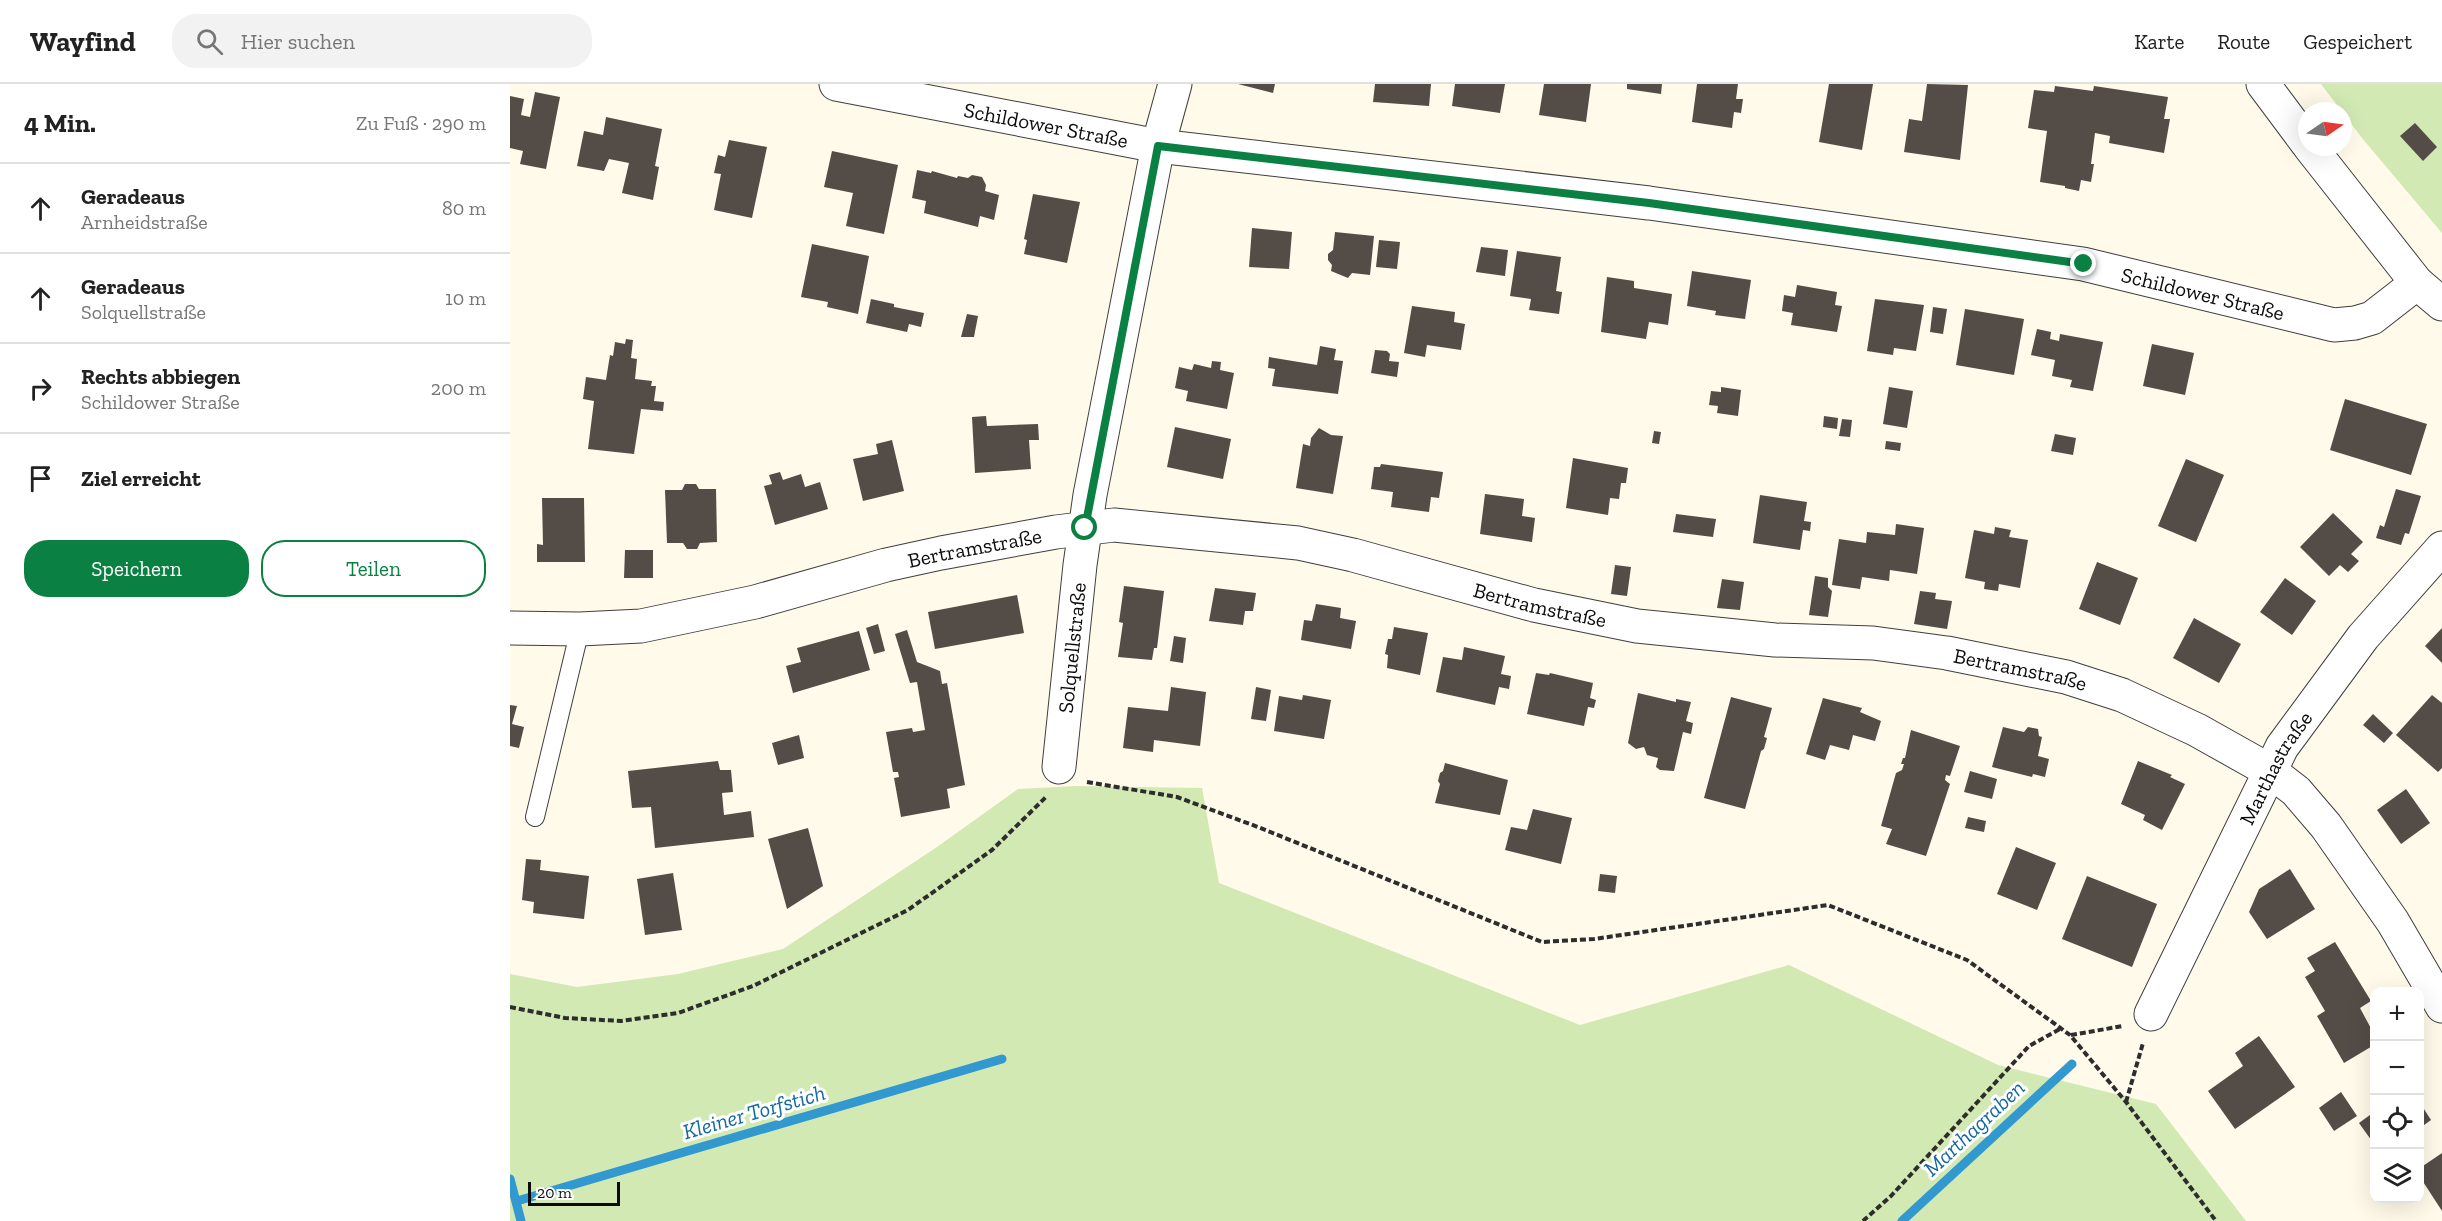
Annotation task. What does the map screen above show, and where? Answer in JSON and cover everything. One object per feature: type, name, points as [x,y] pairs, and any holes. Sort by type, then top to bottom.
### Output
[{"type":"street","name":"Schildower Straße","points":[[836,84],[1158,146],[1649,203],[2084,264],[2334,325],[2355,324],[2372,318],[2417,283]]},
{"type":"street","points":[[1158,146],[1175,84]]},
{"type":"street","points":[[2263,84],[2298,131]]},
{"type":"street","name":"Solquellstraße","points":[[1063,781],[1085,528],[1158,146]]},
{"type":"street","points":[[2317,156],[2417,283],[2442,304]]},
{"type":"street","name":"Bertramstraße","points":[[510,628],[580,629],[641,626],[755,602],[930,555],[1114,525],[1298,543],[1353,555],[1534,605],[1636,626],[1775,640],[1872,643],[1947,653],[2055,675],[2122,695],[2197,730],[2270,771],[2296,791],[2326,826],[2393,922],[2442,1006]]},
{"type":"street","name":"Marthastraße","points":[[2140,1019],[2282,747],[2363,637],[2442,548]]},
{"type":"lane","points":[[535,818],[580,629]]},
{"type":"path","points":[[510,1007],[565,1018],[621,1020],[678,1013],[753,986],[908,910],[992,850],[1063,781],[1092,782],[1177,798],[1258,827],[1542,942],[1594,939],[1828,905],[1967,960],[2070,1035],[2126,1102],[2216,1221]]},
{"type":"path","points":[[2070,1035],[2140,1019],[2126,1102]]},
{"type":"path","points":[[1863,1221],[1891,1196],[2029,1046],[2060,1029]]},
{"type":"green space","points":[[2321,84],[2442,84],[2442,233],[2352,125],[2352,102],[2335,102]]},
{"type":"green space","points":[[1076,786],[1202,788],[1219,883],[1580,1025],[1789,965],[1998,1065],[2156,1104],[2246,1221],[510,1221],[510,974],[577,987],[678,974],[783,949],[937,847],[1018,789]]},
{"type":"building","points":[[1238,84],[1275,84],[1273,93]]},
{"type":"building","points":[[1375,84],[1431,84],[1429,106],[1373,102]]},
{"type":"building","points":[[1455,84],[1505,84],[1500,113],[1452,106]]},
{"type":"building","points":[[1544,84],[1591,84],[1586,122],[1539,115]]},
{"type":"building","points":[[1627,84],[1662,84],[1661,94],[1627,89]]},
{"type":"building","points":[[1697,84],[1738,84],[1736,99],[1743,99],[1741,113],[1734,112],[1732,128],[1692,122]]},
{"type":"building","points":[[1829,84],[1873,84],[1862,150],[1819,142]]},
{"type":"building","points":[[1927,84],[1968,85],[1960,160],[1904,152],[1909,119],[1922,121]]},
{"type":"building","points":[[2055,86],[2093,91],[2094,86],[2168,97],[2164,119],[2170,119],[2164,153],[2109,143],[2110,136],[2095,133],[2091,182],[2081,180],[2079,191],[2040,182],[2047,131],[2028,128],[2034,90],[2054,92]]},
{"type":"building","points":[[535,92],[560,97],[546,169],[520,164],[523,151],[510,148],[510,96],[524,99],[521,115],[530,117]]},
{"type":"building","points":[[606,117],[662,129],[655,166],[659,167],[653,200],[622,193],[629,163],[609,159],[604,171],[577,166],[584,131],[603,135]]},
{"type":"building","points":[[2415,123],[2437,147],[2423,161],[2400,136]]},
{"type":"building","points":[[729,140],[767,147],[752,218],[714,210],[721,174],[714,173],[718,155],[725,157]]},
{"type":"building","points":[[832,151],[898,165],[884,234],[846,226],[853,193],[824,187]]},
{"type":"building","points":[[917,170],[931,173],[932,171],[957,178],[958,176],[968,178],[972,175],[982,177],[986,185],[985,191],[999,195],[994,220],[980,216],[978,227],[924,213],[926,201],[912,198]]},
{"type":"building","points":[[1033,194],[1080,202],[1067,263],[1024,254],[1027,240],[1024,239]]},
{"type":"building","points":[[1252,228],[1292,232],[1289,269],[1249,267]]},
{"type":"building","points":[[1335,232],[1374,236],[1370,275],[1352,273],[1348,278],[1331,271],[1332,265],[1328,260],[1328,254],[1333,250]]},
{"type":"building","points":[[1379,240],[1400,242],[1397,269],[1376,267]]},
{"type":"building","points":[[812,244],[869,256],[858,314],[827,307],[828,302],[801,297]]},
{"type":"building","points":[[1481,247],[1508,250],[1505,276],[1476,272]]},
{"type":"building","points":[[1517,251],[1561,257],[1556,291],[1562,292],[1559,314],[1529,310],[1531,299],[1510,296]]},
{"type":"building","points":[[1692,271],[1751,280],[1745,319],[1715,315],[1716,311],[1687,306]]},
{"type":"building","points":[[1607,277],[1634,281],[1634,288],[1672,294],[1668,325],[1649,322],[1646,339],[1601,332]]},
{"type":"building","points":[[1797,285],[1837,292],[1835,305],[1842,306],[1837,332],[1791,325],[1793,313],[1782,311],[1784,295],[1795,297]]},
{"type":"building","points":[[871,299],[894,304],[894,307],[924,313],[921,327],[909,324],[907,332],[866,323]]},
{"type":"building","points":[[1875,299],[1924,305],[1916,351],[1894,348],[1893,355],[1867,351]]},
{"type":"building","points":[[1412,306],[1455,312],[1454,322],[1465,324],[1461,350],[1427,345],[1425,357],[1404,353]]},
{"type":"building","points":[[1933,307],[1947,309],[1943,334],[1930,332]]},
{"type":"building","points":[[1965,309],[2024,319],[2014,375],[1956,365]]},
{"type":"building","points":[[967,314],[978,316],[974,337],[961,337]]},
{"type":"building","points":[[2037,329],[2051,332],[2050,339],[2059,341],[2060,334],[2103,342],[2093,391],[2070,387],[2072,380],[2052,376],[2055,360],[2031,355]]},
{"type":"building","points":[[626,339],[633,340],[631,358],[637,359],[635,379],[652,381],[651,386],[656,386],[654,401],[664,402],[663,411],[641,409],[634,454],[588,449],[594,401],[583,399],[586,377],[606,380],[610,355],[613,356],[615,342],[625,344]]},
{"type":"building","points":[[2152,344],[2194,353],[2185,395],[2143,386]]},
{"type":"building","points":[[1320,346],[1336,349],[1334,360],[1343,361],[1338,394],[1272,386],[1275,369],[1268,368],[1269,357],[1317,365]]},
{"type":"building","points":[[1375,350],[1387,351],[1390,354],[1389,361],[1399,362],[1397,377],[1371,373]]},
{"type":"building","points":[[1212,361],[1221,362],[1220,370],[1234,373],[1227,409],[1186,401],[1188,391],[1175,388],[1179,367],[1192,370],[1194,364],[1211,368]]},
{"type":"building","points":[[1721,387],[1741,390],[1738,416],[1717,413],[1718,406],[1709,405],[1711,391],[1721,392]]},
{"type":"building","points":[[1889,387],[1913,391],[1907,428],[1883,424]]},
{"type":"building","points":[[2345,399],[2427,424],[2411,475],[2330,450]]},
{"type":"building","points":[[986,416],[987,426],[1038,424],[1039,440],[1029,440],[1031,469],[975,473],[972,417]]},
{"type":"building","points":[[1824,416],[1838,418],[1837,429],[1823,427]]},
{"type":"building","points":[[1842,419],[1852,420],[1850,437],[1839,436]]},
{"type":"building","points":[[1175,427],[1231,439],[1223,479],[1167,467]]},
{"type":"building","points":[[1319,428],[1331,435],[1343,436],[1333,494],[1296,488],[1303,444],[1310,446],[1311,438]]},
{"type":"building","points":[[1654,431],[1661,432],[1659,444],[1652,443]]},
{"type":"building","points":[[2055,434],[2076,438],[2073,455],[2051,451]]},
{"type":"building","points":[[892,440],[904,491],[863,501],[853,459],[878,454],[876,444]]},
{"type":"building","points":[[1886,441],[1901,443],[1900,451],[1885,449]]},
{"type":"building","points":[[1573,458],[1628,468],[1626,483],[1621,483],[1619,499],[1610,498],[1608,515],[1566,508]]},
{"type":"building","points":[[2186,459],[2224,475],[2196,542],[2158,526]]},
{"type":"building","points":[[1381,464],[1443,472],[1439,498],[1431,497],[1429,512],[1391,507],[1393,492],[1371,489],[1374,467],[1380,467]]},
{"type":"building","points":[[780,472],[783,480],[801,474],[805,487],[820,482],[828,509],[775,525],[764,486],[772,484],[769,475]]},
{"type":"building","points":[[685,484],[696,484],[699,489],[716,489],[717,542],[700,543],[697,549],[687,549],[683,543],[667,543],[665,490],[682,490]]},
{"type":"building","points":[[2396,489],[2421,496],[2409,534],[2405,533],[2401,545],[2376,538],[2380,525],[2384,527]]},
{"type":"building","points":[[1485,494],[1524,499],[1522,516],[1535,518],[1532,542],[1480,534]]},
{"type":"building","points":[[1760,495],[1807,502],[1804,521],[1811,522],[1810,531],[1803,530],[1800,550],[1753,543]]},
{"type":"building","points":[[542,498],[584,498],[585,562],[537,562],[537,544],[543,545]]},
{"type":"building","points":[[2333,513],[2363,542],[2351,554],[2359,561],[2348,572],[2340,565],[2329,576],[2300,547]]},
{"type":"building","points":[[1676,514],[1716,519],[1713,537],[1673,532]]},
{"type":"building","points":[[1896,524],[1924,528],[1917,574],[1890,570],[1889,581],[1862,577],[1860,589],[1832,585],[1839,539],[1866,543],[1867,532],[1895,535]]},
{"type":"building","points":[[1995,527],[2011,530],[2009,537],[2028,540],[2020,588],[1999,584],[1998,591],[1984,589],[1985,582],[1965,578],[1974,530],[1994,534]]},
{"type":"building","points":[[625,550],[653,550],[653,578],[624,578]]},
{"type":"building","points":[[2097,562],[2138,578],[2120,625],[2079,609]]},
{"type":"building","points":[[1615,565],[1631,567],[1627,596],[1611,594]]},
{"type":"building","points":[[1815,576],[1828,578],[1828,587],[1832,591],[1828,617],[1809,615]]},
{"type":"building","points":[[2285,578],[2316,601],[2292,635],[2260,612]]},
{"type":"building","points":[[1722,579],[1744,582],[1740,610],[1717,608]]},
{"type":"building","points":[[1124,586],[1164,591],[1157,648],[1154,648],[1152,660],[1118,657],[1123,623],[1119,622]]},
{"type":"building","points":[[1215,588],[1256,593],[1253,611],[1245,611],[1243,625],[1209,621]]},
{"type":"building","points":[[1920,591],[1936,593],[1935,599],[1952,601],[1947,629],[1914,624]]},
{"type":"building","points":[[1017,595],[1024,633],[935,649],[928,612]]},
{"type":"building","points":[[1316,604],[1341,608],[1340,618],[1356,621],[1351,649],[1301,640],[1304,620],[1312,621]]},
{"type":"building","points":[[2194,618],[2241,644],[2219,683],[2173,658]]},
{"type":"building","points":[[878,624],[885,651],[874,654],[866,628]]},
{"type":"building","points":[[1394,627],[1428,633],[1420,675],[1387,668],[1388,655],[1385,654],[1388,639],[1392,639]]},
{"type":"building","points":[[2442,628],[2442,663],[2425,646]]},
{"type":"building","points":[[907,630],[917,662],[940,671],[942,684],[947,683],[965,785],[947,789],[950,808],[901,817],[894,778],[899,777],[898,772],[893,772],[886,732],[912,728],[913,732],[925,730],[917,682],[910,683],[895,634]]},
{"type":"building","points":[[859,631],[870,670],[793,693],[786,666],[801,662],[797,648]]},
{"type":"building","points":[[1174,636],[1186,638],[1183,663],[1170,661]]},
{"type":"building","points":[[1464,647],[1505,656],[1501,674],[1511,676],[1509,689],[1499,687],[1495,705],[1436,692],[1443,657],[1462,660]]},
{"type":"building","points":[[1536,673],[1549,675],[1550,673],[1593,683],[1590,698],[1596,700],[1594,708],[1588,707],[1584,726],[1527,714]]},
{"type":"building","points":[[1171,687],[1206,692],[1200,746],[1154,740],[1153,752],[1123,748],[1128,707],[1168,711]]},
{"type":"building","points":[[1256,687],[1271,690],[1266,721],[1251,719]]},
{"type":"building","points":[[1638,693],[1676,702],[1676,699],[1691,702],[1686,721],[1693,723],[1691,734],[1683,732],[1674,771],[1660,770],[1656,767],[1658,758],[1647,755],[1644,747],[1636,749],[1628,743]]},
{"type":"building","points":[[1303,695],[1331,700],[1324,739],[1274,731],[1279,696],[1302,700]]},
{"type":"building","points":[[2432,695],[2442,703],[2442,768],[2438,772],[2396,735]]},
{"type":"building","points":[[1731,697],[1772,708],[1764,737],[1767,738],[1764,749],[1761,751],[1745,809],[1704,798]]},
{"type":"building","points":[[1823,698],[1862,708],[1860,712],[1881,721],[1875,741],[1853,735],[1849,750],[1830,745],[1825,760],[1806,754]]},
{"type":"building","points":[[510,705],[517,706],[512,724],[524,727],[519,748],[510,746]]},
{"type":"building","points":[[2373,714],[2393,733],[2384,743],[2363,725]]},
{"type":"building","points":[[2003,727],[2024,732],[2028,727],[2038,729],[2039,736],[2042,737],[2038,756],[2049,759],[2045,777],[2033,774],[2032,777],[1992,767]]},
{"type":"building","points":[[1911,730],[1960,746],[1950,776],[1946,775],[1945,780],[1950,784],[1926,856],[1886,844],[1892,829],[1881,826],[1896,773],[1902,770],[1904,764],[1901,764],[1905,758]]},
{"type":"building","points":[[799,735],[804,758],[778,765],[772,743]]},
{"type":"building","points":[[718,761],[720,770],[731,770],[733,792],[722,793],[724,815],[751,811],[754,837],[655,848],[651,807],[632,808],[628,771]]},
{"type":"building","points":[[2138,761],[2172,775],[2170,777],[2185,784],[2162,830],[2143,820],[2145,815],[2121,804]]},
{"type":"building","points":[[1445,763],[1508,780],[1500,815],[1435,803],[1440,784],[1438,781],[1440,773]]},
{"type":"building","points":[[1970,771],[1997,779],[1992,799],[1964,792]]},
{"type":"building","points":[[2406,789],[2430,823],[2401,844],[2377,810]]},
{"type":"building","points":[[1533,809],[1572,818],[1561,864],[1505,850],[1511,827],[1527,830]]},
{"type":"building","points":[[1968,817],[1986,821],[1984,832],[1965,828]]},
{"type":"building","points":[[808,828],[823,886],[787,909],[768,839]]},
{"type":"building","points":[[2016,847],[2056,863],[2037,910],[1997,894]]},
{"type":"building","points":[[526,859],[541,860],[540,870],[589,876],[584,919],[533,913],[534,902],[522,900]]},
{"type":"building","points":[[2290,869],[2315,909],[2267,939],[2249,912],[2259,889]]},
{"type":"building","points":[[673,873],[682,930],[645,935],[637,879]]},
{"type":"building","points":[[1600,874],[1617,876],[1615,893],[1598,891]]},
{"type":"building","points":[[2087,876],[2157,904],[2132,967],[2062,939]]},
{"type":"building","points":[[2335,942],[2370,999],[2360,1008],[2370,1027],[2370,1047],[2344,1063],[2317,1016],[2325,1011],[2305,977],[2315,971],[2307,958]]},
{"type":"building","points":[[2259,1036],[2295,1087],[2235,1129],[2208,1091],[2243,1066],[2235,1053]]},
{"type":"building","points":[[2341,1092],[2357,1116],[2334,1131],[2319,1108]]},
{"type":"building","points":[[2424,1109],[2431,1120],[2424,1125]]},
{"type":"building","points":[[2370,1115],[2370,1138],[2359,1123]]},
{"type":"building","points":[[2442,1153],[2442,1211],[2424,1183],[2424,1165]]},
{"type":"waterway","name":"Kleiner Torfstich","points":[[517,1201],[1002,1059]]},
{"type":"waterway","name":"Marthagraben","points":[[1902,1221],[2072,1064]]},
{"type":"waterway","name":"Kleiner Torfstich","points":[[510,1179],[521,1221]]},
{"type":"route","points":[[1085,528],[1158,146],[1649,203],[2084,264]]}]
